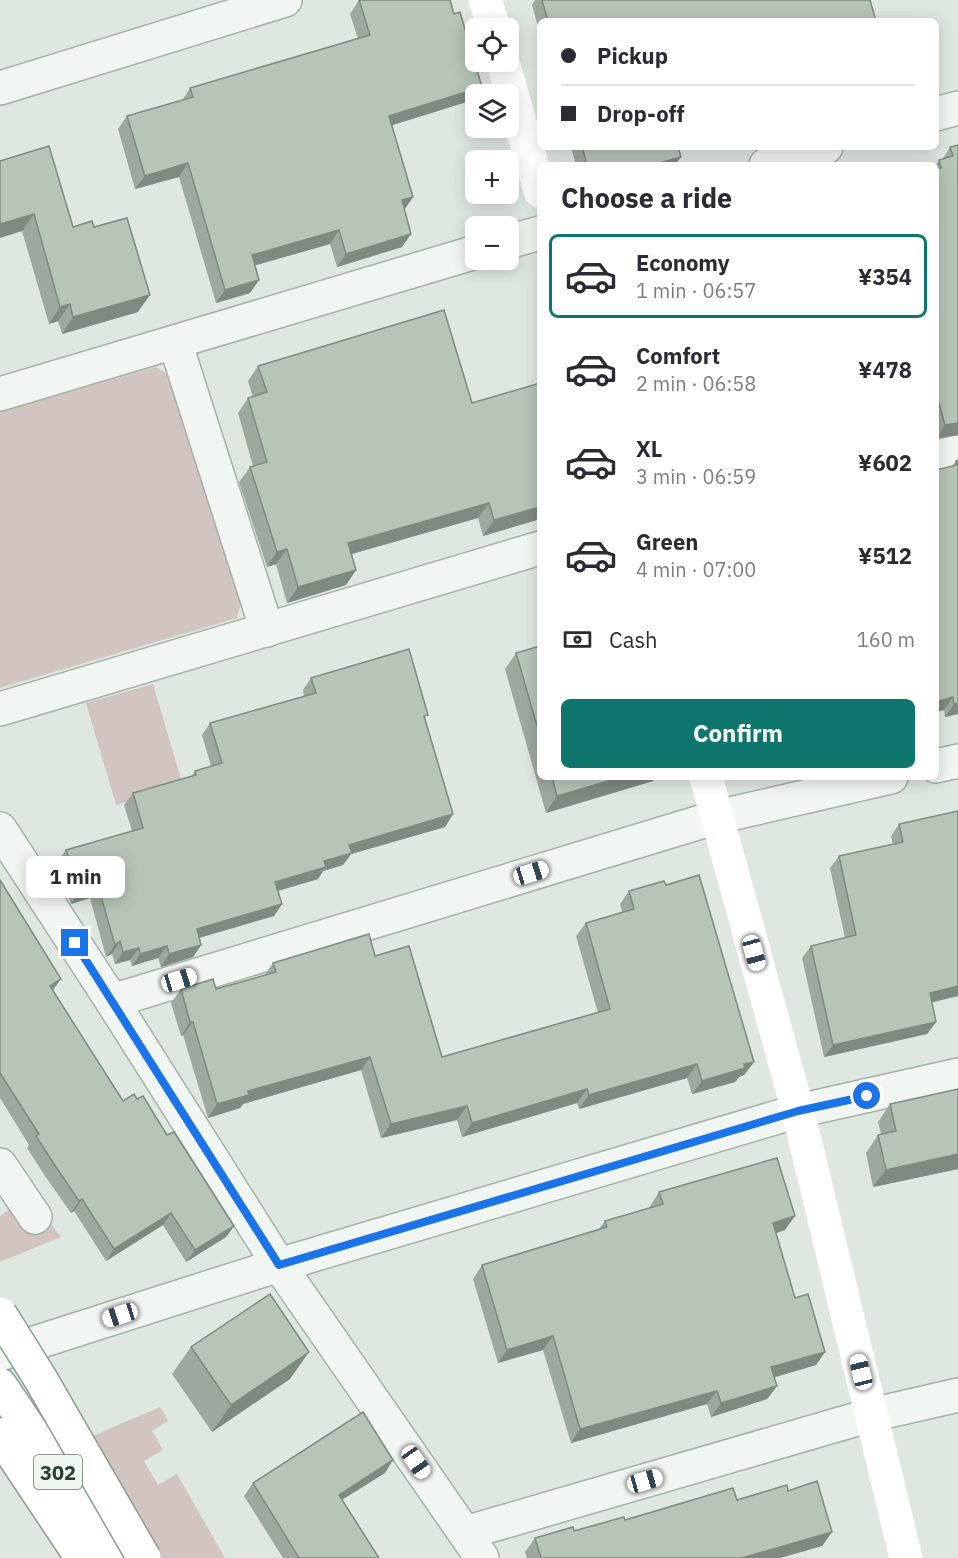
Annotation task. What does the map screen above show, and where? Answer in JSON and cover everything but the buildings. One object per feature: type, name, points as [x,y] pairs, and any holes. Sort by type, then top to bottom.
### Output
[{"type":"main road","points":[[485,0],[491,18]]},
{"type":"main road","points":[[506,72],[537,180]]},
{"type":"main road","points":[[707,780],[798,1111],[906,1558]]},
{"type":"main road","points":[[0,1314],[40,1378],[144,1558]]},
{"type":"main road","name":"302","points":[[0,1385],[116,1558]]},
{"type":"main road","points":[[0,1435],[82,1558]]},
{"type":"street","points":[[0,88],[285,0]]},
{"type":"street","points":[[939,113],[958,108]]},
{"type":"street","points":[[776,162],[816,150]]},
{"type":"street","points":[[519,239],[537,234]]},
{"type":"street","points":[[0,394],[465,255]]},
{"type":"street","points":[[175,342],[267,630]]},
{"type":"street","points":[[939,456],[958,452]]},
{"type":"street","points":[[0,709],[537,549]]},
{"type":"street","points":[[939,765],[958,761]]},
{"type":"street","points":[[112,1000],[717,817],[878,780]]},
{"type":"street","points":[[0,829],[112,1000],[279,1265],[473,1546],[871,1415],[958,1395]]},
{"type":"street","points":[[0,1354],[279,1265],[798,1111],[958,1075]]},
{"type":"street","points":[[0,1165],[35,1217]]},
{"type":"shaded area","points":[[156,367],[173,378],[241,603],[237,618],[0,688],[0,412]]},
{"type":"shaded area","points":[[153,684],[193,820],[147,796],[116,805],[86,703]]},
{"type":"shaded area","points":[[15,1206],[47,1219],[61,1237],[0,1262],[0,1216]]},
{"type":"shaded area","points":[[160,1407],[168,1421],[152,1431],[163,1450],[144,1461],[158,1485],[177,1474],[225,1558],[137,1558],[65,1448]]},
{"type":"route","points":[[75,943],[279,1265],[798,1111],[867,1096]]}]
